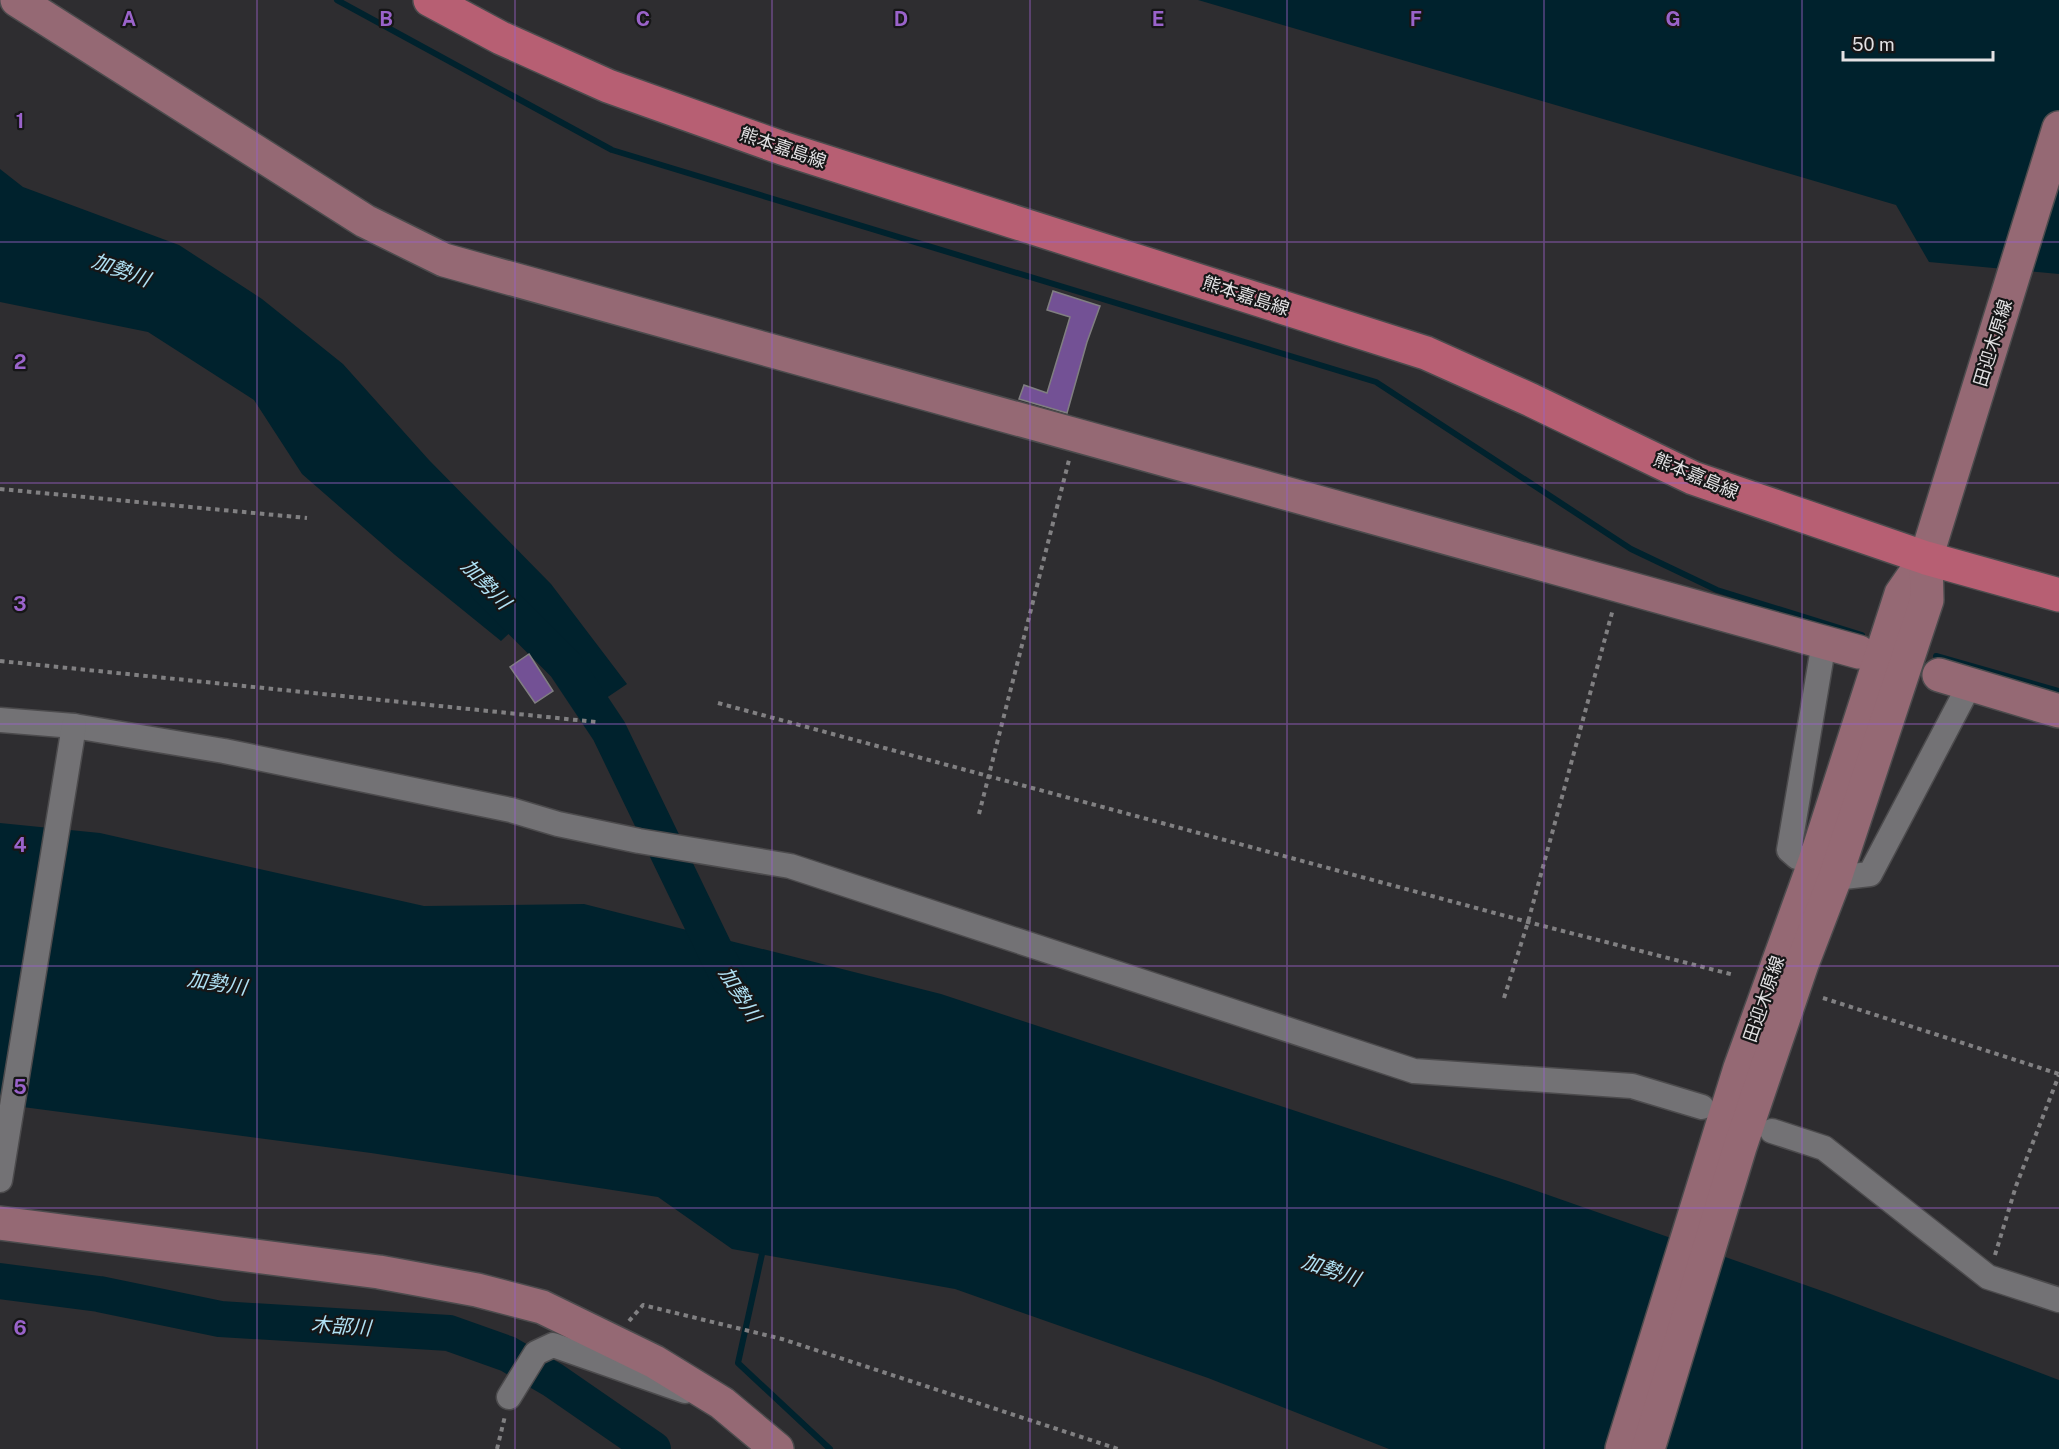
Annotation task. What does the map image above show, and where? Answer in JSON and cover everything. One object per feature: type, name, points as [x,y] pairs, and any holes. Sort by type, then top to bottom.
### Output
[{"type":"main road","name":"熊本嘉島線","points":[[430,0],[501,38],[608,86],[782,148],[1426,353],[1532,400],[1693,478],[1926,558],[2059,596]]},
{"type":"street","points":[[17,0],[365,221],[444,260],[1859,652]]},
{"type":"street","name":"田迎木原線","points":[[1648,1449],[1721,1169],[1740,1068],[1825,870],[1901,594],[1926,558],[2059,128]]},
{"type":"street","points":[[1824,642],[1789,850],[1797,858],[1825,870],[1870,874],[1970,684]]},
{"type":"street","points":[[1939,675],[2059,711]]},
{"type":"street","points":[[0,720],[74,726],[224,752],[499,807],[558,824],[639,841],[790,866],[1414,1071],[1632,1086],[1702,1107]]},
{"type":"street","points":[[0,1180],[74,726]]},
{"type":"street","points":[[1772,1131],[1824,1148],[1988,1277],[2059,1300]]},
{"type":"street","name":"田迎木原線","points":[[1622,1449],[1721,1169]]},
{"type":"street","points":[[0,1223],[379,1272],[477,1290],[542,1307],[655,1362],[722,1403],[777,1449]]},
{"type":"street","points":[[509,1397],[536,1353],[553,1345],[722,1403]]},
{"type":"path","points":[[979,814],[1076,435]]},
{"type":"path","points":[[0,489],[307,518]]},
{"type":"path","points":[[1504,998],[1528,922],[1620,584]]},
{"type":"path","points":[[0,661],[596,722]]},
{"type":"path","points":[[718,703],[1528,922],[1734,975]]},
{"type":"path","points":[[1823,998],[2059,1075],[2016,1186],[1988,1277]]},
{"type":"path","points":[[617,1343],[627,1323],[642,1305],[782,1339],[1118,1449]]},
{"type":"path","points":[[497,1449],[509,1397]]},
{"type":"water","points":[[1198,0],[2059,0],[2059,274],[1929,262],[1896,205]]},
{"type":"water","points":[[0,169],[23,187],[179,245],[262,299],[343,364],[429,460],[551,584],[627,684],[596,705],[542,624],[524,619],[501,641],[395,555],[302,474],[254,400],[148,332],[0,302]]},
{"type":"water","points":[[0,823],[100,833],[424,906],[584,904],[941,994],[1511,1182],[1828,1293],[2059,1380],[2059,1449],[1389,1449],[1208,1378],[955,1289],[732,1249],[658,1197],[371,1153],[0,1104]]},
{"type":"building","points":[[1053,291],[1100,306],[1087,342],[1067,413],[1019,399],[1024,385],[1047,393],[1070,317],[1047,310]]},
{"type":"building","points":[[529,654],[553,691],[535,703],[510,667]]},
{"type":"waterway","points":[[337,0],[612,150],[1376,382],[1631,549],[1717,590],[1862,635]]},
{"type":"waterway","name":"加勢川","points":[[488,588],[565,665],[609,731],[729,979]]},
{"type":"waterway","points":[[1936,656],[2059,691]]},
{"type":"waterway","points":[[762,1254],[738,1363],[830,1449]]},
{"type":"waterway","name":"木部川","points":[[0,1281],[99,1294],[220,1319],[449,1333],[508,1354],[553,1380],[653,1449]]}]
